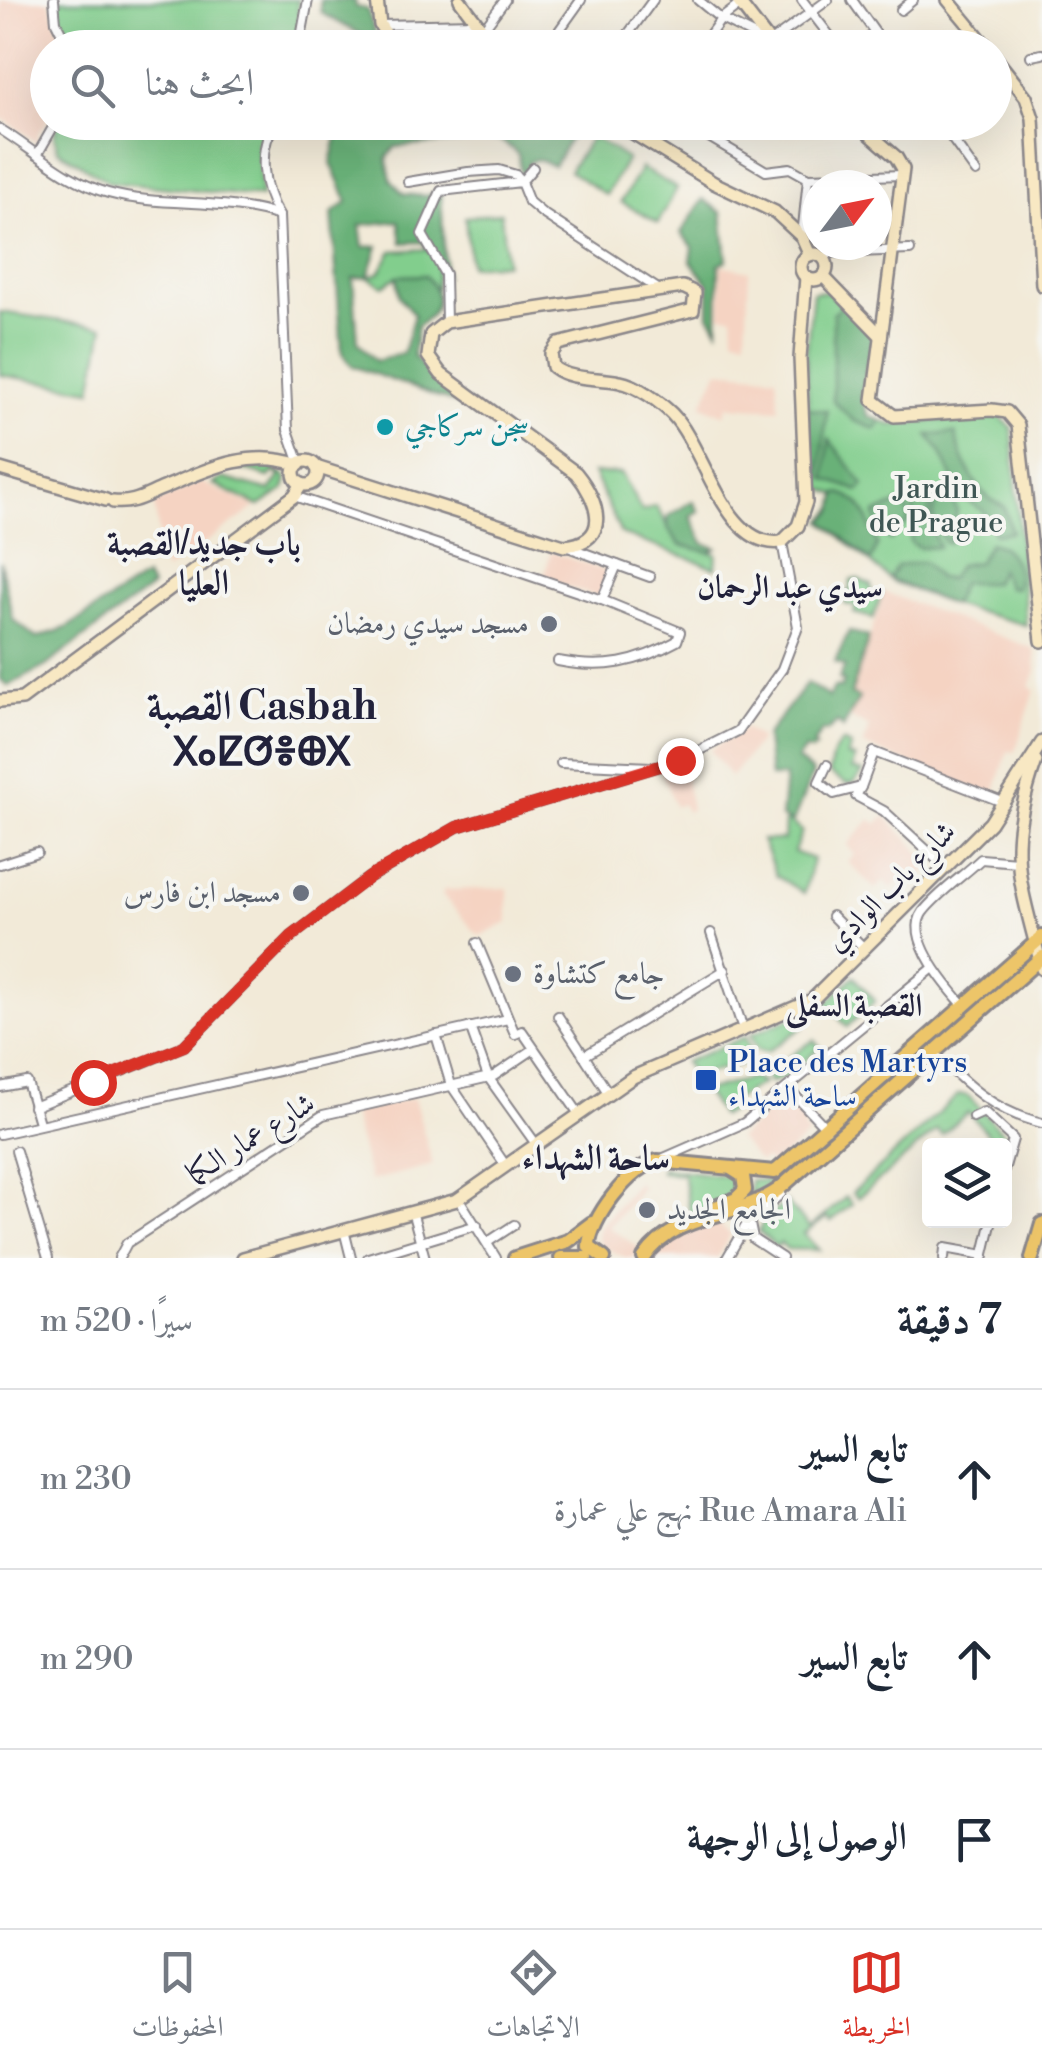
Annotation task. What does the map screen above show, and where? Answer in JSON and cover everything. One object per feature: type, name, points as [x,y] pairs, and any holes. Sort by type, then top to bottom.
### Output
[{"type":"main road","points":[[515,1258],[576,1238],[638,1170],[653,1162],[772,1174],[965,1007],[1040,953]]},
{"type":"main road","points":[[656,1242],[692,1221],[764,1198],[931,1057],[1040,953]]},
{"type":"main road","points":[[644,1258],[679,1222],[740,1197],[744,1179],[726,1169]]},
{"type":"main road","points":[[600,1214],[588,1243],[604,1258]]},
{"type":"main road","points":[[1032,1258],[1042,1224]]},
{"type":"main road","points":[[561,1258],[586,1258]]},
{"type":"street","points":[[54,0],[60,30]]},
{"type":"street","points":[[303,30],[308,0]]},
{"type":"street","points":[[377,0],[384,30]]},
{"type":"street","points":[[460,0],[481,30]]},
{"type":"street","points":[[380,24],[479,27],[504,0]]},
{"type":"street","points":[[560,30],[581,0]]},
{"type":"street","points":[[631,30],[652,0]]},
{"type":"street","points":[[698,0],[741,30]]},
{"type":"street","points":[[802,0],[826,30]]},
{"type":"street","points":[[790,30],[828,0]]},
{"type":"street","points":[[852,0],[873,30]]},
{"type":"street","points":[[901,10],[913,0]]},
{"type":"street","points":[[950,1],[973,30]]},
{"type":"street","points":[[713,30],[741,2],[760,30]]},
{"type":"street","points":[[1030,56],[1042,54]]},
{"type":"street","points":[[1012,80],[1026,97],[1034,127],[1042,284]]},
{"type":"street","points":[[0,129],[85,184],[111,194],[248,205],[279,216]]},
{"type":"street","points":[[37,155],[46,140]]},
{"type":"street","points":[[270,140],[265,158],[266,194],[279,216],[288,430],[298,476]]},
{"type":"street","points":[[644,140],[714,183],[776,212],[802,237]]},
{"type":"street","points":[[714,140],[766,171],[790,168],[802,175]]},
{"type":"street","points":[[877,140],[896,157],[903,175],[872,400],[883,412],[894,416],[992,410],[1008,412],[1018,425],[1042,641]]},
{"type":"street","points":[[953,140],[976,172]]},
{"type":"street","points":[[446,322],[445,274],[422,234],[441,191],[521,182],[533,168]]},
{"type":"street","points":[[408,182],[499,170],[516,175],[529,202],[542,213],[658,288]]},
{"type":"street","points":[[892,175],[903,175]]},
{"type":"street","points":[[893,251],[910,250]]},
{"type":"street","points":[[564,546],[582,543],[593,532],[597,516],[593,497],[576,472],[433,366],[427,344],[437,326],[601,302],[658,288],[690,289],[695,293],[696,306],[682,316],[558,344],[551,354],[552,367],[568,375],[624,382],[673,415],[745,533],[766,542],[782,542],[800,522],[806,502],[800,358],[806,277],[802,264],[806,260]]},
{"type":"street","points":[[824,260],[823,276],[881,336]]},
{"type":"street","points":[[806,277],[823,276]]},
{"type":"street","points":[[0,469],[110,501],[135,501],[237,459],[280,461],[298,476],[680,632],[677,641],[655,653],[616,666],[593,668],[558,660]]},
{"type":"street","points":[[0,700],[22,699],[298,476],[339,471],[650,577]]},
{"type":"street","points":[[298,476],[316,473]]},
{"type":"street","points":[[33,1106],[184,1046],[292,936],[371,876],[457,827],[658,767],[707,748],[745,725],[787,658],[798,621],[782,542]]},
{"type":"street","points":[[602,600],[617,565]]},
{"type":"street","points":[[1040,953],[1017,862],[1016,827],[1042,742]]},
{"type":"street","name":"شارع باب الوادي","points":[[459,1199],[660,1062],[812,1000],[1005,803],[1042,742]]},
{"type":"street","points":[[945,867],[884,811],[856,796],[874,752],[1005,803]]},
{"type":"street","points":[[561,763],[658,767]]},
{"type":"street","points":[[827,765],[818,781],[833,794],[861,788]]},
{"type":"street","points":[[0,864],[36,852]]},
{"type":"street","points":[[965,1007],[932,969],[920,928],[922,914],[981,859],[1017,862]]},
{"type":"street","points":[[907,902],[922,914]]},
{"type":"street","points":[[832,916],[864,948]]},
{"type":"street","points":[[711,933],[742,1029]]},
{"type":"street","points":[[476,943],[514,1034],[522,1031],[579,1114]]},
{"type":"street","points":[[653,1162],[732,1131],[932,969]]},
{"type":"street","points":[[584,1056],[725,970]]},
{"type":"street","points":[[558,1016],[609,1094]]},
{"type":"street","points":[[0,1134],[508,1019]]},
{"type":"street","points":[[470,1027],[488,1077],[536,1144]]},
{"type":"street","points":[[436,1035],[451,1085],[506,1166]]},
{"type":"street","name":"شارع عمار الكما","points":[[119,1258],[128,1243],[323,1115],[488,1077],[534,1049]]},
{"type":"street","points":[[931,1057],[984,1101],[1007,1114],[1042,1123]]},
{"type":"street","points":[[0,1087],[27,1082],[39,1123]]},
{"type":"street","points":[[788,1088],[827,1130]]},
{"type":"street","points":[[974,1117],[982,1111],[1011,1138]]},
{"type":"street","points":[[16,1152],[48,1258]]},
{"type":"street","points":[[727,1258],[757,1213],[817,1155]]},
{"type":"street","points":[[246,1258],[459,1199],[496,1258]]},
{"type":"street","points":[[412,1211],[425,1258]]},
{"type":"street","points":[[757,1213],[748,1227],[750,1234],[782,1258]]},
{"type":"street","points":[[488,1242],[514,1225]]},
{"type":"street","points":[[368,1258],[476,1226]]},
{"type":"street","points":[[945,1253],[983,1256],[990,1228]]},
{"type":"street","points":[[344,1230],[351,1258]]},
{"type":"shaded area","points":[[0,0],[49,0],[59,30],[30,30],[30,138],[0,117]]},
{"type":"shaded area","points":[[721,265],[749,271],[746,339],[734,337],[733,316],[721,315]]},
{"type":"shaded area","points":[[719,370],[776,376],[779,409],[727,406],[725,415],[702,405]]},
{"type":"shaded area","points":[[200,482],[256,507],[165,571],[154,504]]},
{"type":"shaded area","points":[[551,552],[608,572],[599,597],[543,579]]},
{"type":"shaded area","points":[[884,592],[1034,649],[1036,670],[1030,687],[1035,690],[1015,752],[1008,751],[993,797],[863,745],[869,727],[850,718],[859,698],[851,694]]},
{"type":"shaded area","points":[[745,728],[761,739],[731,777],[710,750]]},
{"type":"shaded area","points":[[682,762],[691,809],[687,812],[682,804],[675,807],[661,769]]},
{"type":"shaded area","points":[[885,816],[933,864],[916,880],[907,872],[892,888],[884,881],[875,889],[848,862],[855,855],[847,845],[871,819],[877,824]]},
{"type":"shaded area","points":[[508,888],[508,923],[479,936],[442,895],[444,890]]},
{"type":"shaded area","points":[[414,1098],[433,1165],[370,1181],[352,1113]]},
{"type":"shaded area","points":[[783,1099],[807,1121],[803,1128],[808,1135],[771,1166],[766,1159],[759,1162],[738,1138]]},
{"type":"shaded area","points":[[637,1183],[642,1187],[609,1227],[639,1248],[634,1258],[627,1258],[601,1246],[597,1237],[601,1225]]},
{"type":"shaded area","points":[[716,1223],[731,1234],[717,1258],[652,1258],[660,1245]]},
{"type":"green space","points":[[54,0],[298,0],[299,26],[298,30],[65,30]]},
{"type":"green space","points":[[320,0],[355,0],[356,7],[367,9],[374,30],[353,30],[321,13]]},
{"type":"green space","points":[[55,140],[259,140],[261,197],[109,182],[58,150]]},
{"type":"green space","points":[[336,140],[486,140],[395,147],[387,159],[391,180],[403,194],[425,196],[441,191],[445,274],[423,242],[402,243],[399,221],[360,225],[363,247],[378,246],[368,277],[353,278],[358,342],[376,361],[403,353],[414,315],[399,296],[397,276],[425,275],[435,290],[437,303],[431,315],[417,326],[413,355],[436,382],[478,411],[352,366],[342,353],[332,213],[348,202],[331,163]]},
{"type":"green space","points":[[500,140],[569,140],[554,166],[537,159],[529,162],[522,180],[518,154]]},
{"type":"green space","points":[[589,140],[598,140],[627,159],[606,195],[569,171]]},
{"type":"green space","points":[[641,168],[677,188],[658,223],[621,202]]},
{"type":"green space","points":[[703,199],[722,213],[727,260],[719,264],[718,329],[709,315],[709,285],[691,261],[693,247],[681,233]]},
{"type":"green space","points":[[501,213],[506,263],[470,266],[465,217]]},
{"type":"green space","points":[[425,249],[438,257],[436,289],[398,276],[383,286],[368,277],[379,273],[392,251]]},
{"type":"green space","name":"Jardin de Prague","points":[[828,291],[873,336],[861,396],[869,416],[891,425],[997,414],[1012,428],[1026,625],[952,605],[893,582],[823,521],[838,503],[836,494],[815,487],[811,471],[806,354],[813,292]]},
{"type":"green space","points":[[843,305],[873,336],[861,396],[868,416],[882,421],[875,429],[854,421],[833,401],[833,313]]},
{"type":"green space","points":[[0,312],[104,327],[92,390],[0,375]]},
{"type":"green space","points":[[807,408],[827,411],[820,479],[811,471]]},
{"type":"green space","points":[[955,433],[972,476],[986,495],[1004,506],[1012,532],[994,534],[983,511],[960,492],[928,435]]},
{"type":"green space","points":[[829,439],[864,485],[859,491],[825,479]]},
{"type":"green space","points":[[236,467],[272,467],[287,478],[284,490],[259,506],[213,484],[223,478],[270,491],[281,475],[273,472],[269,477]]},
{"type":"green space","points":[[593,473],[621,474],[642,511],[656,506],[680,545],[717,554],[716,568],[621,534]]},
{"type":"green space","points":[[950,489],[957,511],[950,543],[945,543],[933,518],[936,492]]},
{"type":"green space","points":[[841,493],[865,513],[878,544],[871,561],[823,521],[834,511],[837,494]]},
{"type":"green space","points":[[931,493],[929,523],[939,547],[920,548],[910,542],[913,497]]},
{"type":"green space","points":[[907,499],[909,521],[890,540],[878,529],[875,514]]},
{"type":"green space","points":[[693,501],[699,511],[691,516],[703,543],[717,548],[710,552],[680,545],[668,528],[668,516]]},
{"type":"green space","points":[[990,542],[1013,559],[1016,588],[1008,587],[1000,570],[994,583],[962,583],[952,605],[889,579],[897,566],[924,562],[938,578],[949,579],[959,565],[978,562]]},
{"type":"green space","points":[[0,561],[13,619],[36,638],[66,628],[145,577],[152,587],[46,666],[8,686],[0,679]]},
{"type":"green space","points":[[851,580],[871,585],[871,592],[882,593],[873,618],[854,613],[856,606],[845,604]]},
{"type":"green space","points":[[849,631],[869,637],[851,694],[859,698],[843,728],[838,722],[826,732],[823,730],[813,744],[816,747],[812,751],[805,749],[797,760],[813,773],[793,822],[781,818],[785,777],[770,777],[766,736],[807,683],[829,697],[835,687],[841,688],[844,681],[839,679],[845,666],[835,662]]},
{"type":"green space","points":[[842,742],[851,746],[847,756],[855,758],[852,769],[863,772],[854,783],[846,784],[829,773],[833,754]]},
{"type":"green space","points":[[785,819],[802,831],[794,852],[813,859],[804,893],[776,876],[762,840],[784,840]]},
{"type":"green space","points":[[1023,962],[1026,964],[779,1181],[749,1195],[750,1180],[769,1181],[781,1175]]},
{"type":"green space","points":[[854,976],[875,1001],[847,1027],[826,1003]]},
{"type":"green space","points":[[794,1017],[803,1027],[767,1052],[757,1050],[750,1035]]},
{"type":"green space","points":[[745,1037],[751,1053],[745,1063],[694,1076],[684,1062]]},
{"type":"green space","points":[[814,1040],[820,1047],[789,1075],[770,1083],[766,1078],[773,1068]]},
{"type":"green space","points":[[752,1078],[763,1083],[732,1101],[736,1108],[721,1116],[704,1091]]},
{"type":"green space","points":[[959,1094],[968,1096],[1007,1137],[992,1138],[968,1112],[942,1135],[937,1130],[922,1138],[922,1143],[858,1198],[852,1193]]},
{"type":"green space","points":[[662,1168],[736,1177],[741,1182],[737,1197],[690,1214],[683,1174],[661,1172]]},
{"type":"green space","points":[[846,1197],[852,1204],[831,1221],[827,1217],[804,1234],[819,1250],[787,1249],[781,1243],[776,1247],[759,1232],[763,1221],[786,1202],[810,1228]]},
{"type":"place","name":"سجن سركاجي","points":[[385,427]]},
{"type":"place","name":"مسجد سيدي رمضان","points":[[549,624]]},
{"type":"place","name":"مسجد ابن فارس","points":[[301,893]]},
{"type":"place","name":"جامع كتشاوة","points":[[513,974]]},
{"type":"place","name":"Place des Martyrs ساحة الشهداء","points":[[706,1080]]},
{"type":"place","name":"الجامع الجديد","points":[[647,1210]]},
{"type":"district","name":"باب جديد/القصبة العليا","points":[[204,563]]},
{"type":"district","name":"سيدي عبد الرحمان","points":[[790,588]]},
{"type":"district","name":"القصبة Casbah ⵝⴰⵇⵚⴻⴲⵝ","points":[[262,730]]},
{"type":"district","name":"القصبة السفلى","points":[[854,1006]]},
{"type":"district","name":"ساحة الشهداء","points":[[596,1158]]},
{"type":"route","points":[[93,1082],[184,1046],[292,936],[371,876],[457,827],[680,760]]}]
